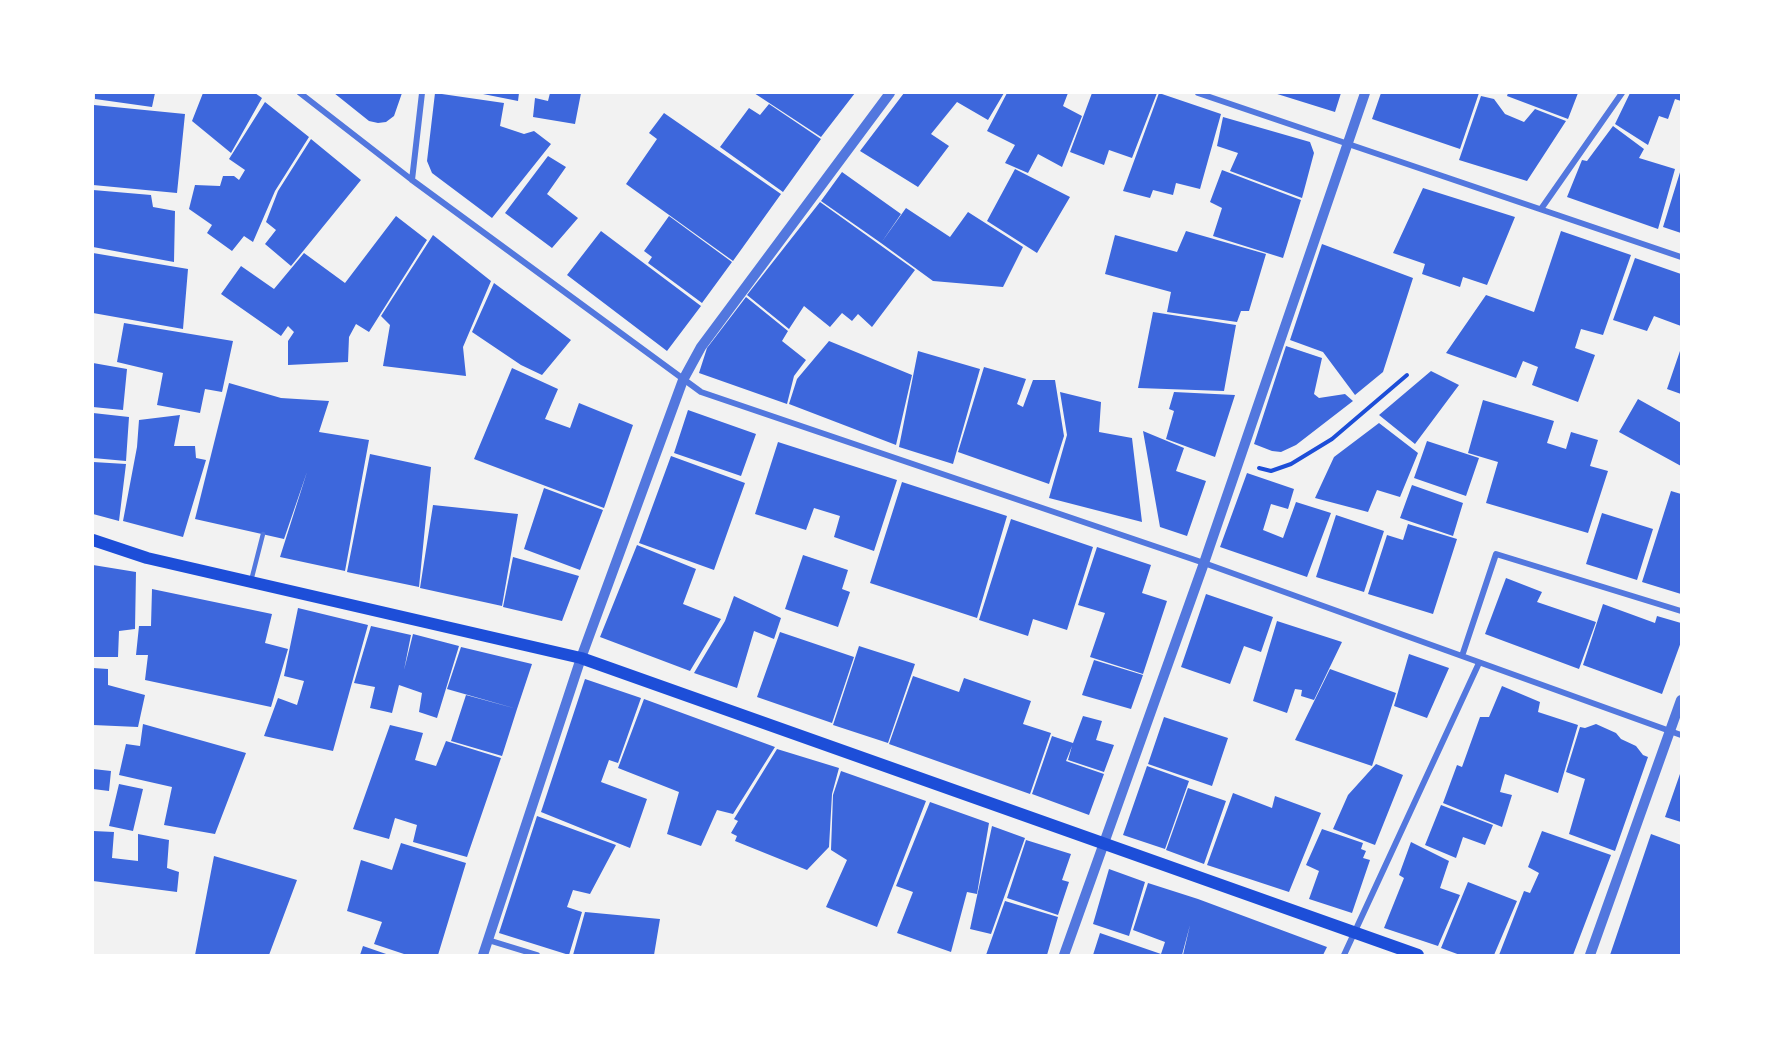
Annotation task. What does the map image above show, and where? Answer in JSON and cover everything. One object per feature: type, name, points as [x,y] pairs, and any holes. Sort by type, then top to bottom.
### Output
[{"type":"main road","points":[[93,540],[147,558],[580,658],[1418,955]]},
{"type":"street","points":[[300,93],[412,180],[701,392],[1204,563],[1681,735]]},
{"type":"street","points":[[412,180],[422,93]]},
{"type":"street","points":[[483,955],[580,658],[683,380],[701,347],[890,93]]},
{"type":"street","points":[[1198,93],[1681,256]]},
{"type":"street","points":[[1064,955],[1102,843],[1204,563],[1365,93]]},
{"type":"street","points":[[1542,209],[1622,93]]},
{"type":"street","points":[[1462,656],[1496,554],[1681,611]]},
{"type":"street","points":[[1344,955],[1479,663]]},
{"type":"street","points":[[1590,955],[1681,700]]},
{"type":"street","points":[[488,940],[537,955]]},
{"type":"lane","points":[[251,582],[262,534]]},
{"type":"path","points":[[1239,461],[1271,471],[1291,464],[1332,438],[1407,375]]},
{"type":"building","points":[[95,93],[155,93],[152,107],[95,99]]},
{"type":"building","points":[[203,93],[255,93],[262,98],[231,153],[192,121]]},
{"type":"building","points":[[334,93],[402,93],[394,116],[386,122],[378,123],[369,121]]},
{"type":"building","points":[[435,93],[504,103],[500,126],[524,134],[534,131],[551,144],[492,218],[432,173],[427,161]]},
{"type":"building","points":[[478,93],[519,93],[518,101]]},
{"type":"building","points":[[550,93],[581,93],[575,124],[533,117],[535,98],[548,101]]},
{"type":"building","points":[[754,93],[855,93],[821,137]]},
{"type":"building","points":[[904,93],[1004,93],[988,120],[957,102],[931,134],[949,146],[918,187],[860,151]]},
{"type":"building","points":[[1007,93],[1068,93],[1063,106],[1082,116],[1062,167],[1038,154],[1028,173],[1005,163],[1015,145],[987,131]]},
{"type":"building","points":[[1092,93],[1157,93],[1132,158],[1109,150],[1104,165],[1070,152]]},
{"type":"building","points":[[1159,93],[1221,114],[1200,189],[1176,183],[1173,195],[1153,190],[1150,198],[1123,191]]},
{"type":"building","points":[[1274,93],[1341,93],[1335,112]]},
{"type":"building","points":[[1381,93],[1479,93],[1460,149],[1372,119]]},
{"type":"building","points":[[1508,93],[1578,93],[1568,119],[1507,96]]},
{"type":"building","points":[[1630,93],[1681,93],[1681,101],[1675,99],[1668,119],[1659,116],[1648,145],[1615,124]]},
{"type":"building","points":[[1481,96],[1494,99],[1505,114],[1524,122],[1535,109],[1566,121],[1527,181],[1459,160]]},
{"type":"building","points":[[265,102],[309,137],[275,191],[253,242],[244,236],[232,251],[207,233],[212,225],[189,209],[195,185],[220,186],[223,176],[234,176],[239,180],[245,170],[229,159]]},
{"type":"building","points":[[769,104],[821,139],[783,192],[720,147],[749,108],[760,115]]},
{"type":"building","points":[[94,105],[185,114],[177,193],[93,185]]},
{"type":"building","points":[[664,113],[781,194],[733,261],[626,184],[657,139],[649,133]]},
{"type":"building","points":[[1223,117],[1310,142],[1314,153],[1302,198],[1230,171],[1238,153],[1217,146]]},
{"type":"building","points":[[1613,126],[1644,149],[1639,158],[1675,169],[1658,229],[1567,197],[1582,160],[1587,161]]},
{"type":"building","points":[[311,139],[361,180],[291,266],[265,244],[276,230],[266,222],[278,191]]},
{"type":"building","points":[[548,156],[566,167],[547,194],[578,218],[552,248],[505,213]]},
{"type":"building","points":[[1015,169],[1070,197],[1037,253],[987,221]]},
{"type":"building","points":[[1681,169],[1681,233],[1663,227]]},
{"type":"building","points":[[1222,170],[1301,200],[1283,258],[1213,236],[1222,208],[1210,202]]},
{"type":"building","points":[[842,172],[901,214],[881,243],[821,201]]},
{"type":"building","points":[[1423,188],[1515,217],[1487,285],[1463,277],[1460,287],[1422,274],[1425,264],[1393,253]]},
{"type":"building","points":[[93,190],[151,195],[153,207],[175,211],[174,262],[93,247]]},
{"type":"building","points":[[820,202],[915,270],[872,327],[858,314],[852,321],[842,313],[830,327],[804,306],[789,329],[747,295]]},
{"type":"building","points":[[906,208],[950,237],[968,212],[1023,247],[1003,287],[933,281],[881,243]]},
{"type":"building","points":[[396,216],[427,240],[369,332],[356,324],[349,337],[348,362],[288,365],[288,341],[294,332],[288,326],[281,336],[221,294],[241,266],[274,289],[304,253],[345,283]]},
{"type":"building","points":[[669,216],[732,262],[702,303],[648,263],[652,257],[644,251]]},
{"type":"building","points":[[601,231],[701,306],[667,351],[567,275]]},
{"type":"building","points":[[1186,231],[1266,254],[1249,311],[1241,311],[1237,322],[1167,312],[1171,292],[1105,274],[1115,235],[1177,252]]},
{"type":"building","points":[[1561,231],[1631,255],[1603,335],[1581,329],[1575,348],[1595,355],[1578,402],[1532,385],[1538,367],[1523,361],[1516,378],[1446,353],[1486,295],[1534,312]]},
{"type":"building","points":[[433,235],[491,281],[463,347],[466,376],[383,366],[390,325],[381,316]]},
{"type":"building","points":[[1322,244],[1413,278],[1383,372],[1355,395],[1323,352],[1290,340]]},
{"type":"building","points":[[93,253],[188,269],[183,329],[93,313]]},
{"type":"building","points":[[1635,258],[1681,274],[1681,326],[1654,316],[1647,331],[1613,320]]},
{"type":"building","points":[[494,283],[571,340],[542,375],[521,365],[472,332]]},
{"type":"building","points":[[746,297],[788,331],[782,341],[806,360],[794,376],[787,404],[699,373],[707,348]]},
{"type":"building","points":[[1153,312],[1236,325],[1224,391],[1138,388]]},
{"type":"building","points":[[124,323],[233,341],[222,392],[205,389],[200,413],[157,405],[163,373],[117,362]]},
{"type":"building","points":[[829,341],[912,375],[896,445],[789,404],[797,379]]},
{"type":"building","points":[[1286,346],[1322,358],[1314,394],[1319,398],[1345,394],[1353,401],[1296,445],[1281,452],[1254,444]]},
{"type":"building","points":[[1681,348],[1681,394],[1667,389]]},
{"type":"building","points":[[918,351],[980,369],[953,464],[899,447]]},
{"type":"building","points":[[93,363],[127,369],[123,410],[93,407]]},
{"type":"building","points":[[984,367],[1026,379],[1017,404],[1023,407],[1033,380],[1055,380],[1064,436],[1049,484],[958,452]]},
{"type":"building","points":[[512,368],[558,389],[545,419],[570,428],[579,403],[633,425],[604,508],[474,459]]},
{"type":"building","points":[[1431,371],[1459,385],[1415,444],[1379,415]]},
{"type":"building","points":[[229,383],[281,398],[329,401],[319,432],[369,440],[345,571],[280,557],[307,472],[284,539],[195,519]]},
{"type":"building","points":[[1060,392],[1101,402],[1099,432],[1132,438],[1142,522],[1049,498],[1067,435]]},
{"type":"building","points":[[1174,392],[1235,395],[1215,457],[1166,439],[1174,411],[1169,409]]},
{"type":"building","points":[[1638,399],[1681,423],[1681,466],[1619,432]]},
{"type":"building","points":[[1483,400],[1554,421],[1547,443],[1566,449],[1571,432],[1598,440],[1590,466],[1608,471],[1588,533],[1486,503],[1498,462],[1468,453]]},
{"type":"building","points":[[688,410],[756,434],[741,476],[674,453]]},
{"type":"building","points":[[93,413],[129,417],[126,461],[93,458]]},
{"type":"building","points":[[180,415],[174,446],[195,446],[196,458],[206,460],[183,537],[123,521],[137,447],[139,420]]},
{"type":"building","points":[[1379,423],[1418,453],[1400,497],[1377,490],[1368,512],[1315,498],[1334,457]]},
{"type":"building","points":[[1143,431],[1184,448],[1176,471],[1206,481],[1187,536],[1160,527]]},
{"type":"building","points":[[1427,441],[1479,458],[1466,496],[1414,478]]},
{"type":"building","points":[[778,442],[897,480],[874,551],[834,537],[840,516],[814,508],[806,530],[755,514]]},
{"type":"building","points":[[370,454],[431,467],[419,587],[347,572]]},
{"type":"building","points":[[671,456],[745,483],[714,570],[639,543]]},
{"type":"building","points":[[93,462],[126,464],[119,521],[93,514]]},
{"type":"building","points":[[1247,473],[1294,489],[1288,509],[1271,504],[1263,530],[1283,538],[1296,502],[1331,513],[1307,577],[1220,547]]},
{"type":"building","points":[[902,482],[1007,516],[977,618],[870,583]]},
{"type":"building","points":[[1412,485],[1463,503],[1453,536],[1400,518]]},
{"type":"building","points":[[544,488],[603,510],[580,570],[524,549]]},
{"type":"building","points":[[1671,491],[1681,494],[1681,594],[1642,582]]},
{"type":"building","points":[[433,505],[518,514],[502,606],[420,588]]},
{"type":"building","points":[[1602,513],[1653,529],[1637,580],[1586,564]]},
{"type":"building","points":[[1336,515],[1384,531],[1364,592],[1316,577]]},
{"type":"building","points":[[1011,519],[1093,547],[1067,630],[1033,619],[1028,636],[979,620]]},
{"type":"building","points":[[1408,524],[1457,539],[1433,614],[1368,594],[1387,535],[1403,540]]},
{"type":"building","points":[[637,545],[696,569],[683,604],[721,619],[690,671],[600,637]]},
{"type":"building","points":[[1097,547],[1151,565],[1142,593],[1167,601],[1143,674],[1090,657],[1105,613],[1078,605]]},
{"type":"building","points":[[803,555],[848,570],[842,589],[850,592],[838,627],[785,609]]},
{"type":"building","points":[[513,557],[579,576],[562,621],[503,607]]},
{"type":"building","points":[[93,565],[136,572],[135,629],[119,631],[118,657],[93,657]]},
{"type":"building","points":[[1506,578],[1542,592],[1537,602],[1596,622],[1579,669],[1485,634]]},
{"type":"building","points":[[152,589],[272,614],[265,643],[288,649],[271,707],[145,680],[148,655],[136,655],[139,626],[151,626]]},
{"type":"building","points":[[1206,594],[1273,617],[1261,652],[1244,646],[1230,684],[1181,667]]},
{"type":"building","points":[[734,596],[781,618],[774,639],[754,631],[737,688],[694,673],[725,621]]},
{"type":"building","points":[[1603,604],[1655,623],[1657,616],[1681,623],[1681,642],[1662,694],[1583,665]]},
{"type":"building","points":[[298,608],[368,625],[333,751],[264,736],[278,698],[297,705],[304,681],[284,676]]},
{"type":"building","points":[[1277,621],[1342,642],[1314,700],[1301,696],[1302,690],[1295,689],[1287,713],[1253,701]]},
{"type":"building","points":[[371,626],[411,635],[404,670],[413,634],[459,646],[437,718],[419,712],[422,693],[399,685],[392,713],[370,708],[375,687],[354,683]]},
{"type":"building","points":[[780,632],[854,657],[832,723],[757,697]]},
{"type":"building","points":[[859,646],[915,664],[888,743],[833,725]]},
{"type":"building","points":[[461,647],[532,664],[517,709],[447,689]]},
{"type":"building","points":[[1409,654],[1449,668],[1427,718],[1394,706]]},
{"type":"building","points":[[1094,660],[1143,675],[1131,709],[1082,695]]},
{"type":"building","points":[[93,668],[108,669],[108,685],[145,695],[138,727],[93,725]]},
{"type":"building","points":[[1330,669],[1396,693],[1372,766],[1295,740]]},
{"type":"building","points":[[913,676],[959,692],[964,678],[1031,701],[1023,724],[1051,733],[1030,794],[889,744]]},
{"type":"building","points":[[585,679],[641,698],[618,763],[609,760],[601,782],[647,799],[630,848],[541,812]]},
{"type":"building","points":[[1502,686],[1540,702],[1538,712],[1578,725],[1558,793],[1505,774],[1500,792],[1512,795],[1502,827],[1443,803],[1457,765],[1462,767],[1480,717],[1489,717]]},
{"type":"building","points":[[466,695],[517,709],[502,756],[451,741]]},
{"type":"building","points":[[644,699],[775,747],[733,814],[717,810],[701,846],[667,834],[679,792],[618,768]]},
{"type":"building","points":[[1083,716],[1102,721],[1096,740],[1114,745],[1104,772],[1068,760],[1072,746],[1066,761],[1104,774],[1089,815],[1032,794],[1052,736],[1073,743]]},
{"type":"building","points":[[1164,717],[1228,738],[1212,786],[1148,764]]},
{"type":"building","points":[[143,724],[246,753],[215,834],[164,825],[172,787],[119,775],[126,744],[140,746]]},
{"type":"building","points":[[1596,724],[1616,733],[1648,757],[1615,851],[1569,834],[1585,779],[1566,772],[1580,727],[1585,728]]},
{"type":"building","points":[[390,725],[423,733],[415,760],[436,766],[446,741],[501,758],[467,857],[413,842],[417,825],[395,818],[389,839],[353,829]]},
{"type":"building","points":[[777,749],[839,768],[832,794],[829,847],[807,870],[735,841],[737,836],[731,833],[738,821],[734,819]]},
{"type":"building","points":[[1376,764],[1403,775],[1375,845],[1333,829],[1348,795]]},
{"type":"building","points":[[1147,766],[1189,781],[1165,849],[1123,835]]},
{"type":"building","points":[[93,769],[111,771],[109,791],[93,789]]},
{"type":"building","points":[[841,771],[926,801],[877,927],[826,907],[847,860],[831,850],[833,795]]},
{"type":"building","points":[[1681,771],[1681,822],[1665,817]]},
{"type":"building","points":[[119,784],[143,789],[133,831],[109,826]]},
{"type":"building","points":[[1188,788],[1226,801],[1204,864],[1166,850]]},
{"type":"building","points":[[1233,793],[1272,808],[1275,796],[1321,813],[1289,892],[1207,865]]},
{"type":"building","points":[[930,802],[989,823],[977,894],[967,892],[951,952],[897,933],[913,892],[896,886]]},
{"type":"building","points":[[1441,805],[1493,825],[1485,845],[1463,837],[1456,858],[1425,845]]},
{"type":"building","points":[[537,816],[616,845],[590,894],[573,890],[567,907],[582,912],[569,955],[499,933]]},
{"type":"building","points":[[992,826],[1025,838],[991,934],[970,929]]},
{"type":"building","points":[[1322,829],[1363,843],[1361,849],[1366,851],[1363,858],[1370,860],[1352,913],[1309,899],[1319,871],[1306,865]]},
{"type":"building","points":[[93,831],[114,832],[112,858],[138,861],[138,834],[169,840],[167,868],[179,872],[177,892],[93,881]]},
{"type":"building","points":[[1542,831],[1611,855],[1573,955],[1499,955],[1524,891],[1530,893],[1539,873],[1528,867]]},
{"type":"building","points":[[1651,834],[1681,845],[1681,955],[1610,955]]},
{"type":"building","points":[[1026,840],[1071,854],[1062,880],[1069,882],[1058,915],[1007,898]]},
{"type":"building","points":[[1411,842],[1449,861],[1440,888],[1460,895],[1438,946],[1384,928],[1404,878],[1399,875]]},
{"type":"building","points":[[401,843],[466,863],[438,955],[407,955],[374,944],[382,922],[347,911],[361,860],[392,870]]},
{"type":"building","points":[[214,856],[297,880],[269,955],[195,955]]},
{"type":"building","points":[[1109,869],[1145,882],[1129,936],[1093,924]]},
{"type":"building","points":[[1468,882],[1517,901],[1494,955],[1460,955],[1441,948]]},
{"type":"building","points":[[1148,883],[1327,947],[1323,955],[1183,955],[1190,925],[1182,955],[1093,955],[1100,933],[1161,954],[1165,942],[1133,930]]},
{"type":"building","points":[[1005,901],[1058,917],[1047,955],[986,955]]},
{"type":"building","points":[[585,912],[660,919],[654,955],[573,955]]},
{"type":"building","points":[[363,946],[389,955],[360,955]]}]
